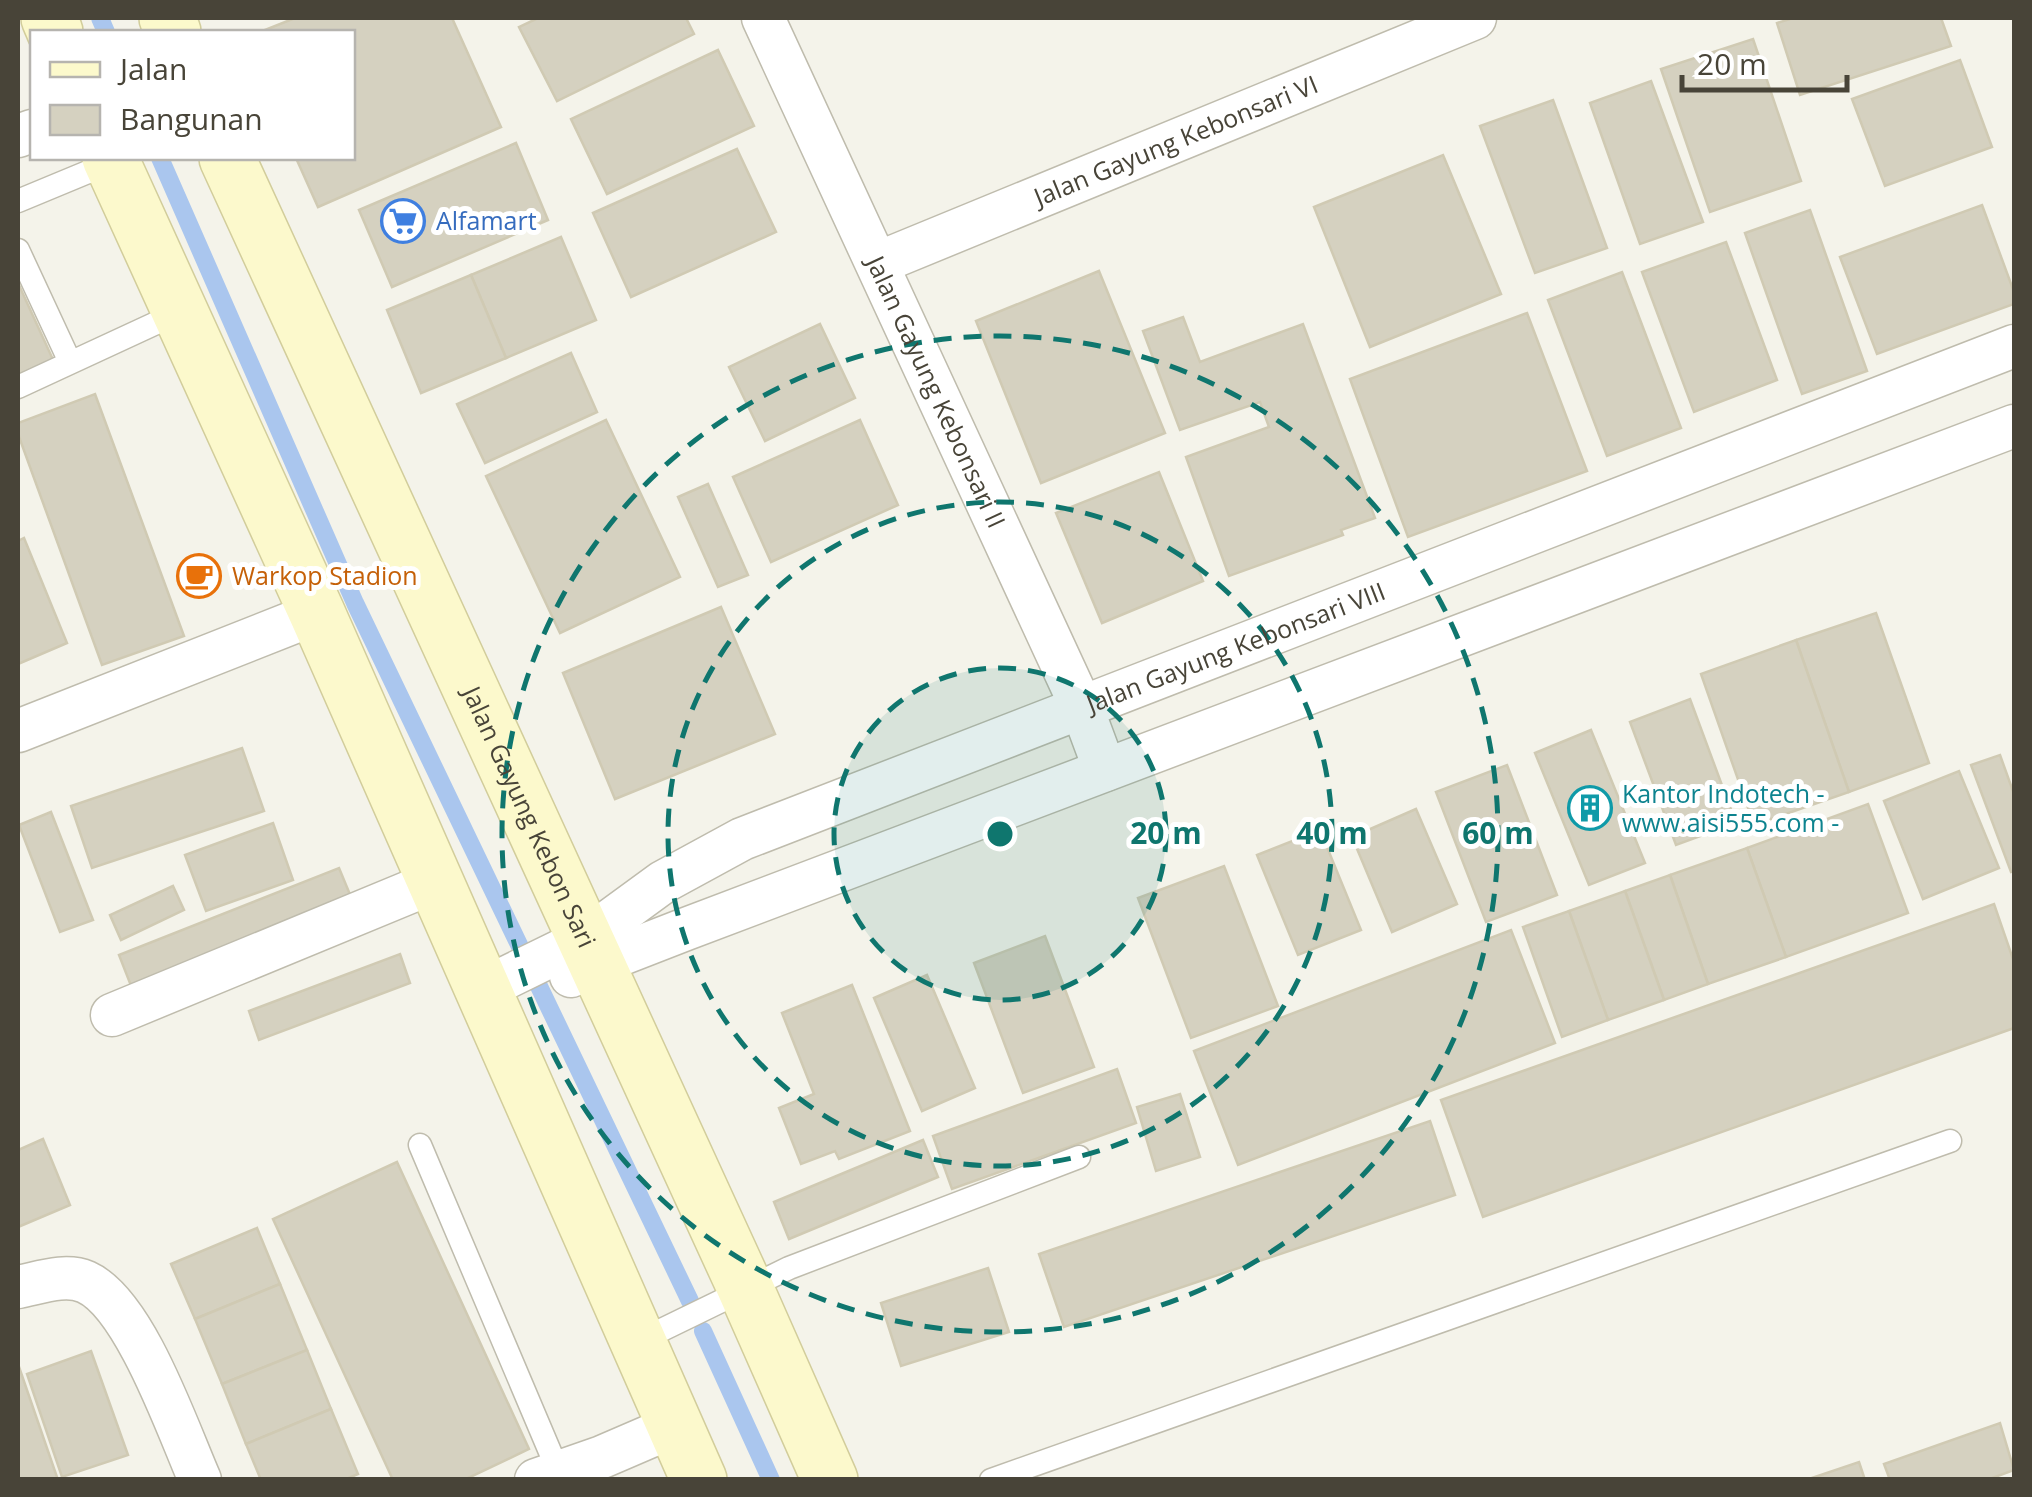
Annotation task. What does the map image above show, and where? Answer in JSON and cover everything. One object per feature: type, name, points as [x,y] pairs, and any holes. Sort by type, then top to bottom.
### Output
[{"type":"main road","points":[[111,160],[317,613],[434,882],[499,995],[651,1335],[674,1460]]},
{"type":"main road","name":"Jalan Gayung Kebon Sari","points":[[228,160],[577,958],[734,1295],[830,1480]]},
{"type":"street","name":"Jalan Gayung Kebonsari II","points":[[763,18],[1082,708],[1106,770]]},
{"type":"street","name":"Jalan Gayung Kebonsari VI","points":[[878,264],[1475,18]]},
{"type":"street","name":"Jalan Gayung Kebonsari VIII","points":[[577,958],[663,882],[742,839],[2014,346]]},
{"type":"street","name":"Jalan Gayung Kebonsari VIII","points":[[499,995],[577,958],[1106,770],[2014,426]]},
{"type":"street","points":[[18,731],[317,613]]},
{"type":"street","points":[[112,1015],[434,882]]},
{"type":"street","points":[[18,1287],[69,1278],[86,1282],[102,1293],[126,1319],[200,1480]]},
{"type":"street","points":[[552,1477],[602,1457],[674,1460]]},
{"type":"lane","points":[[18,201],[111,160]]},
{"type":"lane","points":[[18,250],[70,362]]},
{"type":"lane","points":[[18,387],[180,312]]},
{"type":"lane","points":[[991,1480],[1950,1141]]},
{"type":"lane","points":[[420,1144],[552,1477]]},
{"type":"lane","points":[[651,1335],[789,1268],[1080,1157]]},
{"type":"building","points":[[295,18],[452,18],[501,127],[318,207],[297,160],[355,160],[355,30],[265,30]]},
{"type":"building","points":[[538,18],[686,18],[694,34],[557,101],[519,27]]},
{"type":"building","points":[[1793,18],[1941,18],[1951,46],[1800,95],[1777,23]]},
{"type":"building","points":[[1753,39],[1801,181],[1710,212],[1661,69]]},
{"type":"building","points":[[718,50],[754,126],[607,194],[571,119]]},
{"type":"building","points":[[1960,60],[1992,147],[1885,186],[1852,99]]},
{"type":"building","points":[[1651,81],[1703,222],[1640,244],[1590,103]]},
{"type":"building","points":[[1553,100],[1607,248],[1535,273],[1480,126]]},
{"type":"building","points":[[516,143],[548,220],[392,287],[359,210]]},
{"type":"building","points":[[737,149],[776,232],[631,297],[593,213]]},
{"type":"building","points":[[1443,155],[1501,294],[1370,347],[1314,207]]},
{"type":"building","points":[[1982,205],[2014,292],[2014,304],[1877,354],[1840,257]]},
{"type":"building","points":[[1810,210],[1867,371],[1802,394],[1745,233]]},
{"type":"building","points":[[561,237],[596,320],[506,358],[471,275]]},
{"type":"building","points":[[1726,242],[1777,380],[1694,412],[1642,272]]},
{"type":"building","points":[[1099,271],[1165,433],[1041,483],[976,321]]},
{"type":"building","points":[[1622,272],[1681,428],[1607,456],[1548,300]]},
{"type":"building","points":[[471,275],[506,358],[421,393],[387,310]]},
{"type":"building","points":[[18,283],[55,364],[18,380]]},
{"type":"building","points":[[1527,313],[1587,471],[1408,537],[1350,379]]},
{"type":"building","points":[[1183,317],[1200,362],[1303,324],[1375,518],[1341,530],[1343,535],[1229,576],[1186,457],[1269,427],[1260,402],[1180,430],[1143,331]]},
{"type":"building","points":[[820,324],[855,398],[765,441],[729,367]]},
{"type":"building","points":[[571,353],[597,412],[485,463],[457,404]]},
{"type":"building","points":[[95,394],[184,636],[102,665],[18,434],[18,423]]},
{"type":"building","points":[[606,420],[680,577],[560,633],[486,476]]},
{"type":"building","points":[[860,420],[898,505],[771,562],[733,477]]},
{"type":"building","points":[[1159,472],[1203,581],[1102,623],[1056,513]]},
{"type":"building","points":[[708,484],[748,575],[718,587],[678,497]]},
{"type":"building","points":[[24,538],[67,643],[18,664],[18,541]]},
{"type":"building","points":[[721,607],[775,734],[615,799],[563,673]]},
{"type":"building","points":[[1876,613],[1929,763],[1849,792],[1796,640]]},
{"type":"building","points":[[1796,640],[1849,792],[1754,825],[1701,674]]},
{"type":"building","points":[[1690,699],[1736,823],[1676,845],[1630,722]]},
{"type":"building","name":"Kantor Indotech - www.aisi555.com -","points":[[1591,730],[1645,863],[1589,885],[1535,753]]},
{"type":"building","points":[[242,748],[264,811],[92,868],[71,806]]},
{"type":"building","points":[[2000,755],[2014,794],[2011,872],[1971,765]]},
{"type":"building","points":[[1507,765],[1557,895],[1486,922],[1436,792]]},
{"type":"building","points":[[1959,771],[1999,868],[1923,899],[1884,801]]},
{"type":"building","points":[[1868,804],[1908,913],[1786,957],[1747,848]]},
{"type":"building","points":[[1416,809],[1457,904],[1392,932],[1352,837]]},
{"type":"building","points":[[51,812],[93,920],[60,932],[19,825]]},
{"type":"building","points":[[273,823],[293,880],[206,911],[185,855]]},
{"type":"building","points":[[1320,830],[1361,930],[1298,955],[1257,855]]},
{"type":"building","points":[[1747,848],[1786,957],[1708,984],[1670,875]]},
{"type":"building","points":[[1224,866],[1278,1006],[1191,1038],[1138,898]]},
{"type":"building","points":[[339,868],[356,909],[135,996],[119,955]]},
{"type":"building","points":[[1670,875],[1708,984],[1664,1000],[1625,891]]},
{"type":"building","points":[[173,886],[184,910],[121,940],[110,915]]},
{"type":"building","points":[[1625,891],[1664,1000],[1608,1020],[1569,911]]},
{"type":"building","points":[[1994,904],[2014,962],[2014,1028],[1483,1217],[1441,1100]]},
{"type":"building","points":[[1569,911],[1608,1020],[1562,1037],[1523,927]]},
{"type":"building","points":[[1511,930],[1555,1043],[1238,1165],[1194,1051]]},
{"type":"building","points":[[1045,936],[1094,1067],[1023,1093],[974,963]]},
{"type":"building","points":[[400,954],[410,983],[259,1040],[249,1011]]},
{"type":"building","points":[[927,975],[975,1088],[922,1111],[874,998]]},
{"type":"building","points":[[852,985],[910,1131],[839,1159],[835,1151],[801,1164],[779,1108],[814,1094],[782,1013]]},
{"type":"building","points":[[1117,1069],[1136,1123],[952,1189],[933,1136]]},
{"type":"building","points":[[1180,1094],[1200,1157],[1156,1171],[1137,1107]]},
{"type":"building","points":[[1430,1121],[1455,1195],[1064,1327],[1039,1254]]},
{"type":"building","points":[[43,1139],[70,1205],[18,1227],[18,1150]]},
{"type":"building","points":[[923,1140],[938,1177],[789,1239],[774,1202]]},
{"type":"building","points":[[397,1162],[529,1449],[464,1480],[393,1480],[273,1219]]},
{"type":"building","points":[[257,1228],[280,1284],[195,1319],[171,1264]]},
{"type":"building","points":[[988,1268],[1009,1332],[901,1366],[881,1303]]},
{"type":"building","points":[[280,1284],[307,1350],[222,1384],[195,1319]]},
{"type":"building","points":[[307,1350],[331,1409],[246,1444],[222,1384]]},
{"type":"building","points":[[91,1351],[128,1455],[62,1477],[27,1374]]},
{"type":"building","points":[[18,1364],[58,1480],[18,1480]]},
{"type":"building","points":[[331,1409],[358,1474],[344,1480],[261,1480],[246,1444]]},
{"type":"building","points":[[2000,1423],[2014,1470],[1987,1480],[1890,1480],[1884,1464]]},
{"type":"building","points":[[1859,1462],[1865,1480],[1806,1480]]},
{"type":"waterway","points":[[100,18],[105,30]]},
{"type":"waterway","points":[[161,160],[355,603],[690,1301]]},
{"type":"waterway","points":[[703,1331],[771,1480]]},
{"type":"place","name":"Alfamart","points":[[403,221]]},
{"type":"place","name":"Warkop Stadion","points":[[199,576]]},
{"type":"place","name":"Kantor Indotech - www.aisi555.com -","points":[[1590,808]]}]
